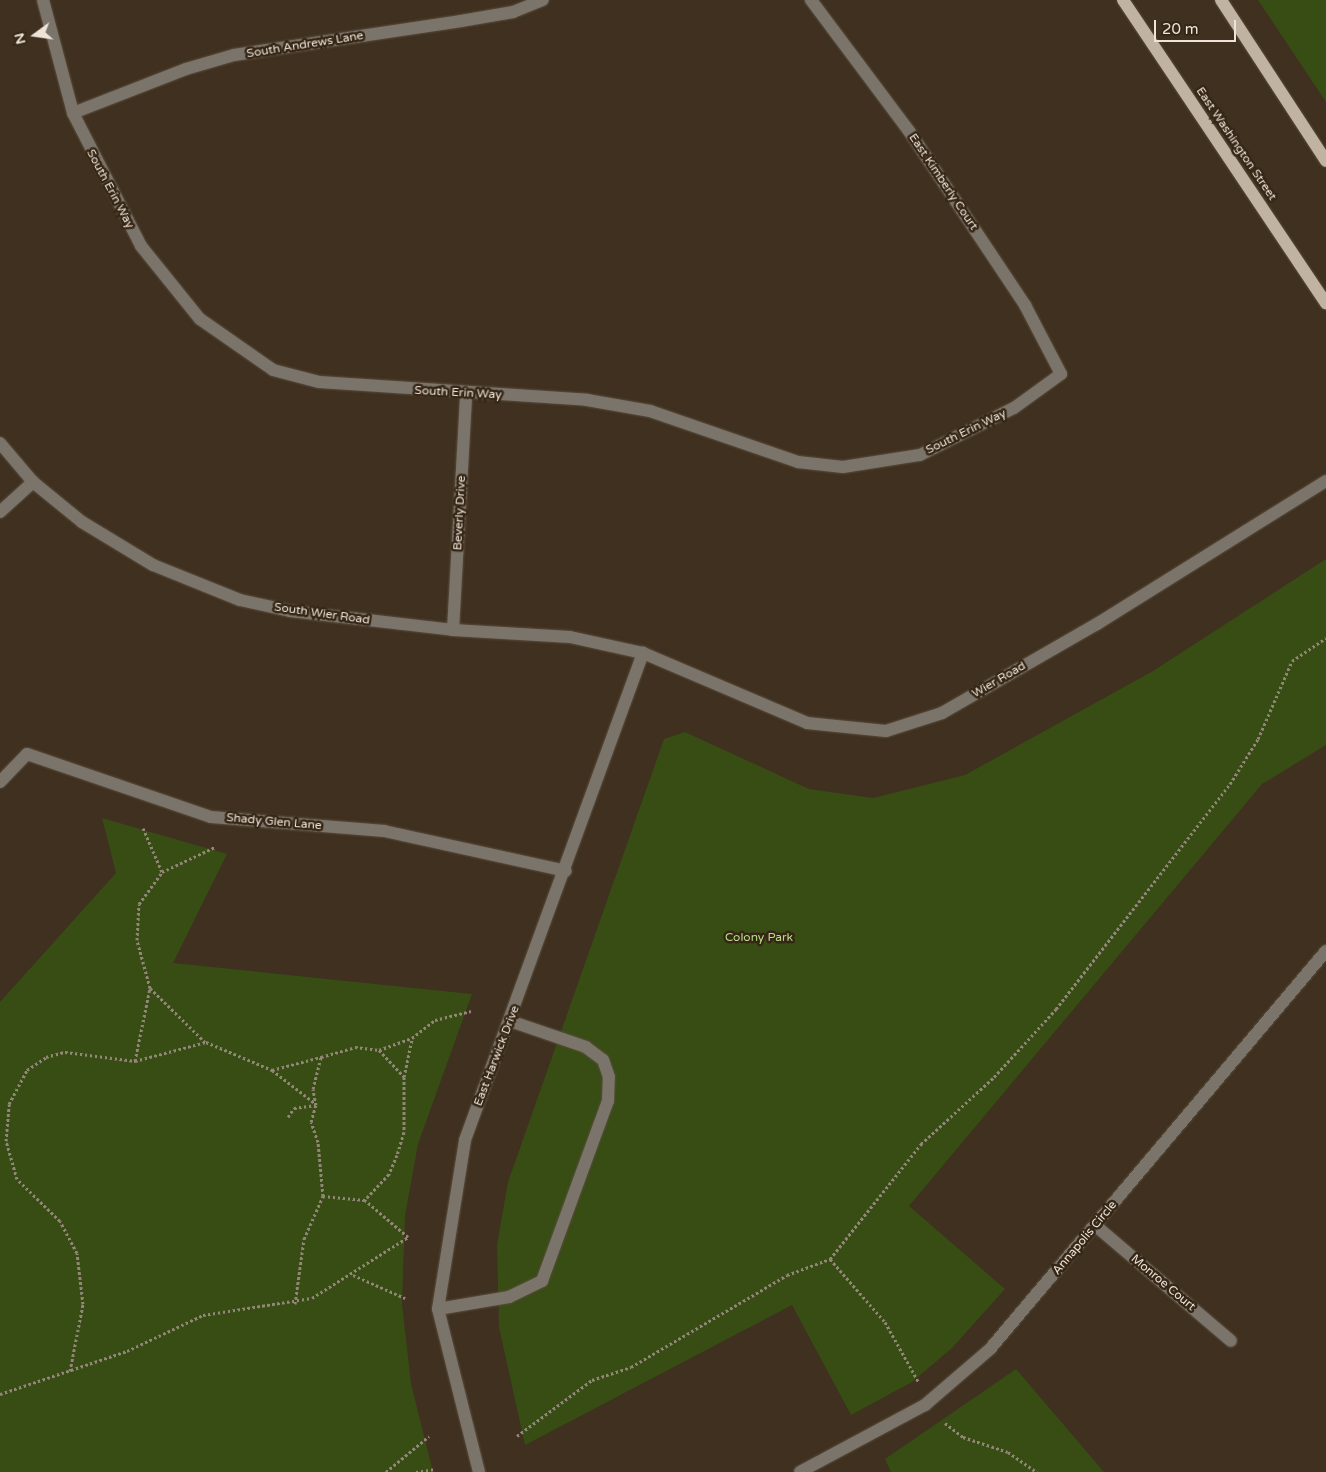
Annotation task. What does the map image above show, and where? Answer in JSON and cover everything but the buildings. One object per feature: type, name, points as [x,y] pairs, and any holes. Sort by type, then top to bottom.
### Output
[{"type":"main road","name":"East Washington Street","points":[[1123,0],[1326,303]]},
{"type":"main road","points":[[1221,0],[1326,161]]},
{"type":"street","name":"South Erin Way","points":[[43,0],[72,113],[141,246],[200,319],[232,346],[273,370],[319,382],[466,395],[587,400],[650,411],[798,462],[843,467],[920,455],[1014,408],[1061,374]]},
{"type":"street","name":"South Andrews Lane","points":[[72,113],[186,68],[234,55],[513,12],[543,0]]},
{"type":"street","name":"East Kimberly Court","points":[[811,0],[909,131],[1025,305],[1061,374]]},
{"type":"street","name":"Beverly Drive","points":[[453,630],[466,395]]},
{"type":"street","name":"South Wier Road","points":[[0,443],[33,482],[82,522],[153,565],[240,600],[290,611],[453,630],[570,637],[643,653]]},
{"type":"street","name":"Wier Road","points":[[643,653],[808,723],[886,731],[942,713],[1097,624],[1326,481]]},
{"type":"street","points":[[0,512],[33,482]]},
{"type":"street","name":"East Harwick Drive","points":[[479,1472],[438,1310],[465,1140],[566,871],[643,653]]},
{"type":"street","name":"Shady Glen Lane","points":[[0,782],[28,754],[211,817],[384,831],[566,871]]},
{"type":"street","name":"Annapolis Circle","points":[[800,1472],[925,1406],[990,1349],[1096,1226],[1326,951]]},
{"type":"street","points":[[438,1310],[509,1297],[542,1281],[608,1101],[609,1077],[603,1060],[586,1047],[510,1021]]},
{"type":"street","name":"Monroe Court","points":[[1096,1226],[1231,1341]]},
{"type":"path","points":[[517,1436],[592,1380],[631,1367],[787,1275],[830,1259],[921,1144],[994,1077],[1056,1009],[1230,784],[1258,739],[1292,661],[1326,638]]},
{"type":"path","points":[[143,828],[162,872]]},
{"type":"path","points":[[135,1061],[150,988],[137,940],[139,904],[162,872],[214,847]]},
{"type":"path","points":[[150,988],[206,1042],[272,1070],[316,1104]]},
{"type":"path","points":[[272,1070],[355,1046],[379,1050],[412,1038],[435,1020],[471,1011]]},
{"type":"path","points":[[365,1200],[389,1174],[402,1140],[404,1077],[412,1038]]},
{"type":"path","points":[[70,1371],[83,1304],[77,1253],[60,1221],[17,1179],[6,1140],[9,1104],[27,1070],[46,1056],[78,1052],[135,1061],[206,1042]]},
{"type":"path","points":[[379,1050],[404,1077]]},
{"type":"path","points":[[295,1304],[304,1239],[323,1196],[318,1142],[311,1131],[316,1104],[312,1089],[321,1057]]},
{"type":"path","points":[[288,1117],[294,1108],[316,1104]]},
{"type":"path","points":[[0,1394],[70,1371],[203,1315],[295,1304],[353,1275],[408,1237],[365,1200],[323,1196]]},
{"type":"path","points":[[830,1259],[885,1322],[918,1381]]},
{"type":"path","points":[[353,1275],[404,1298]]},
{"type":"path","points":[[945,1424],[963,1438],[1016,1456],[1037,1472]]},
{"type":"path","points":[[386,1472],[429,1436]]},
{"type":"path","points":[[416,1472],[436,1469]]},
{"type":"green space","points":[[1258,0],[1326,0],[1326,102]]},
{"type":"green space","name":"Colony Park","points":[[1326,559],[1326,745],[1262,784],[909,1206],[1005,1289],[952,1348],[912,1382],[851,1415],[792,1305],[525,1445],[499,1327],[497,1245],[508,1182],[664,739],[685,732],[809,789],[873,798],[965,775],[1153,671]]},
{"type":"green space","points":[[102,818],[227,854],[173,963],[472,994],[418,1144],[405,1216],[402,1304],[411,1384],[433,1472],[0,1472],[0,1002],[116,873]]},
{"type":"green space","points":[[1016,1369],[1104,1472],[891,1472],[885,1459]]}]
